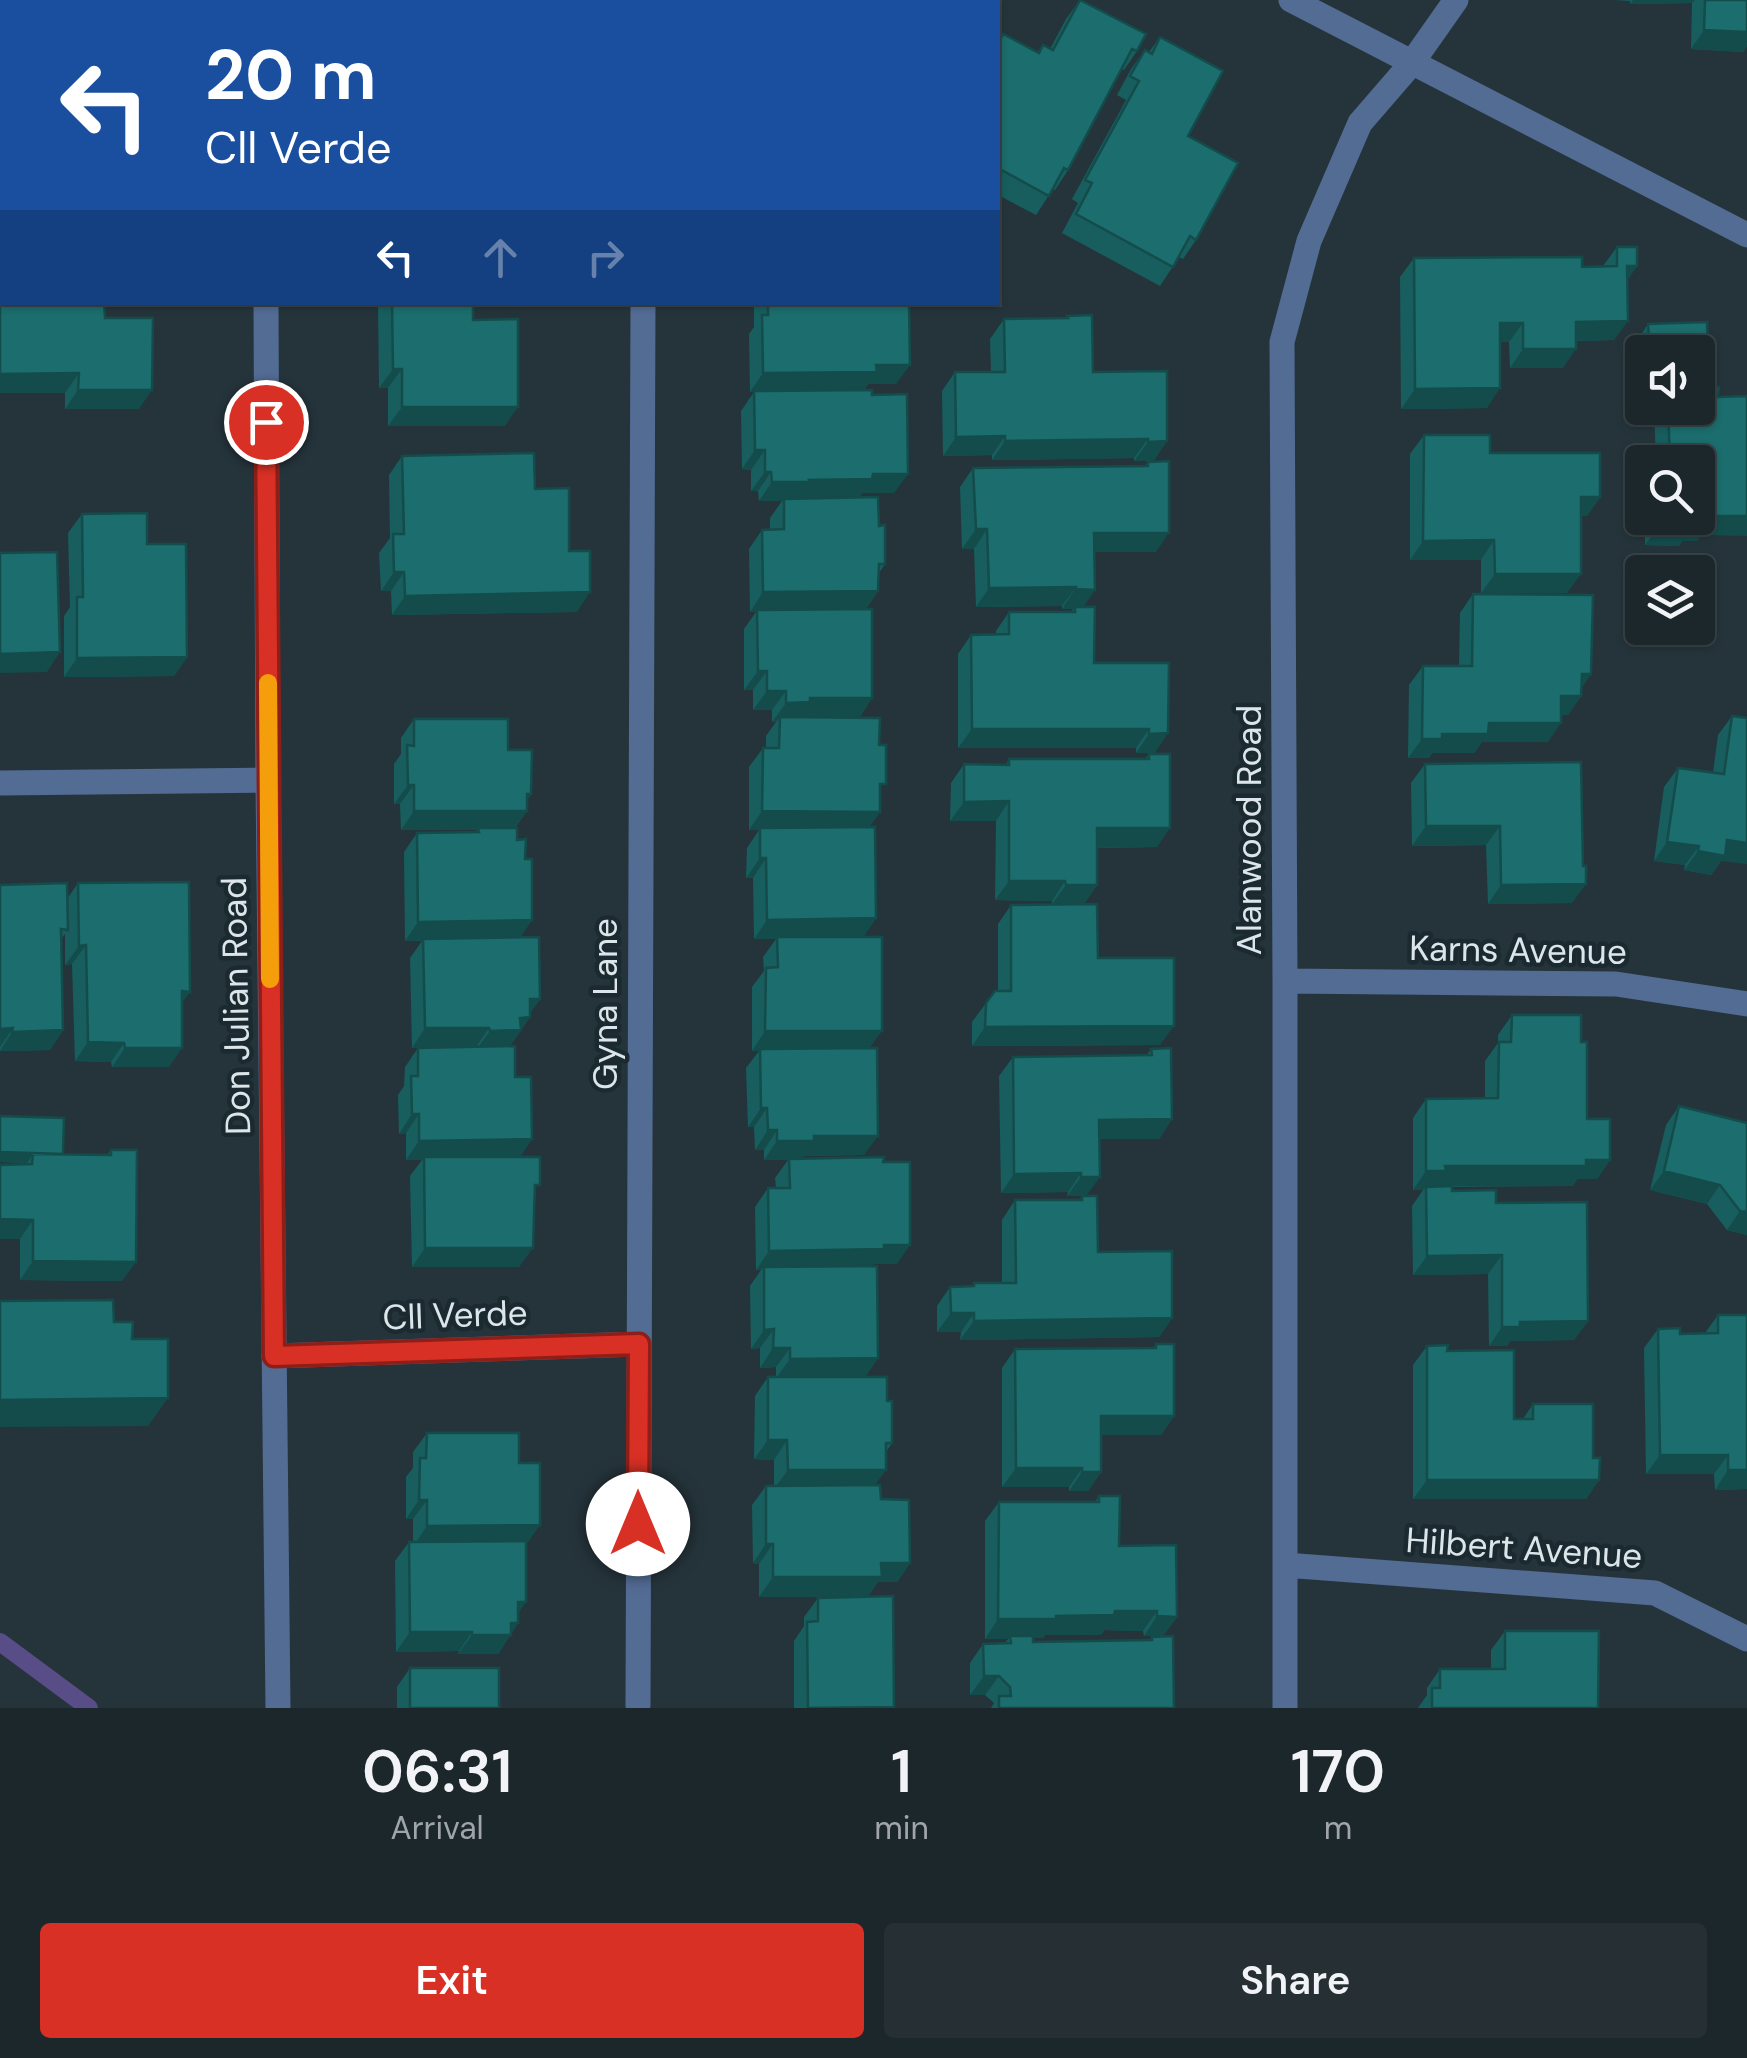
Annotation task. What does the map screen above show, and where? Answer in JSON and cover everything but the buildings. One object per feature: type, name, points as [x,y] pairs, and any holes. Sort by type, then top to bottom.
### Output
[{"type":"street","points":[[1290,0],[1747,234]]},
{"type":"street","name":"Alanwood Road","points":[[1284,1708],[1282,342],[1309,241],[1360,123],[1412,64],[1456,0]]},
{"type":"street","name":"Don Julian Road","points":[[266,305],[278,1708]]},
{"type":"street","name":"Gyna Lane","points":[[638,1705],[643,305]]},
{"type":"street","points":[[0,782],[268,780]]},
{"type":"street","name":"Karns Avenue","points":[[1285,981],[1616,984],[1747,1004]]},
{"type":"street","name":"Cll Verde","points":[[274,1356],[639,1344]]},
{"type":"street","name":"Hilbert Avenue","points":[[1285,1565],[1655,1592],[1747,1639]]},
{"type":"waterway","points":[[0,1642],[89,1708]]},
{"type":"slow traffic","points":[[268,683],[270,979]]},
{"type":"route","points":[[266,422],[274,1356],[639,1344],[638,1524]]}]
